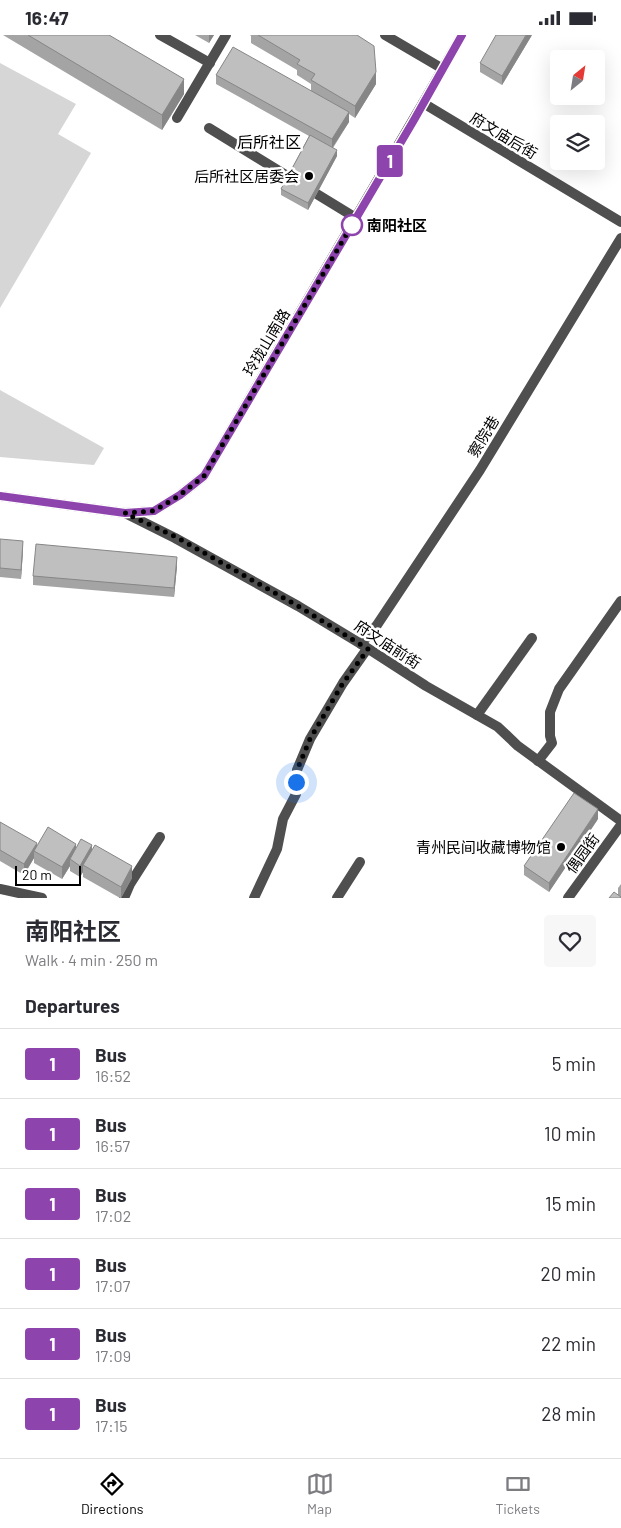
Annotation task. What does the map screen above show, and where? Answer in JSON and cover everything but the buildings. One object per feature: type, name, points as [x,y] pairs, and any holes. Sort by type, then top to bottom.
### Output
[{"type":"street","points":[[160,35],[210,63]]},
{"type":"street","points":[[177,118],[226,35]]},
{"type":"street","points":[[385,35],[443,69]]},
{"type":"street","name":"玲珑山南路","points":[[0,496],[125,513],[154,511],[180,495],[204,476],[462,35]]},
{"type":"street","name":"府文庙后街","points":[[423,103],[621,222]]},
{"type":"street","points":[[209,128],[356,218]]},
{"type":"street","name":"察院巷","points":[[254,898],[277,849],[283,819],[296,794],[297,770],[310,739],[377,625],[480,470],[621,238]]},
{"type":"street","name":"府文庙前街","points":[[125,513],[176,537],[298,606],[426,686],[498,727],[518,746],[621,821]]},
{"type":"street","points":[[538,761],[552,743],[550,736],[550,712],[560,689],[621,601]]},
{"type":"street","points":[[476,715],[532,638]]},
{"type":"street","name":"偶园街","points":[[568,898],[621,825]]},
{"type":"street","points":[[124,898],[160,837]]},
{"type":"street","points":[[337,898],[360,862]]},
{"type":"street","points":[[0,889],[42,898]]},
{"type":"shaded area","points":[[0,63],[76,104],[58,134],[91,153],[0,308]]},
{"type":"shaded area","points":[[0,390],[104,448],[94,465],[0,457]]},
{"type":"bus line","name":"1","points":[[0,496],[125,513],[154,511],[180,495],[204,476],[462,35]]},
{"type":"place","name":"后所社区居委会","points":[[309,176]]},
{"type":"place","name":"南阳社区","points":[[352,225]]},
{"type":"place","name":"青州民间收藏博物馆","points":[[561,847]]},
{"type":"district","name":"后所社区","points":[[269,141]]},
{"type":"route","points":[[296,782],[297,770],[310,739],[343,683],[368,649],[298,606],[176,537],[125,513],[154,511],[180,495],[204,476],[356,218],[352,225]]}]
